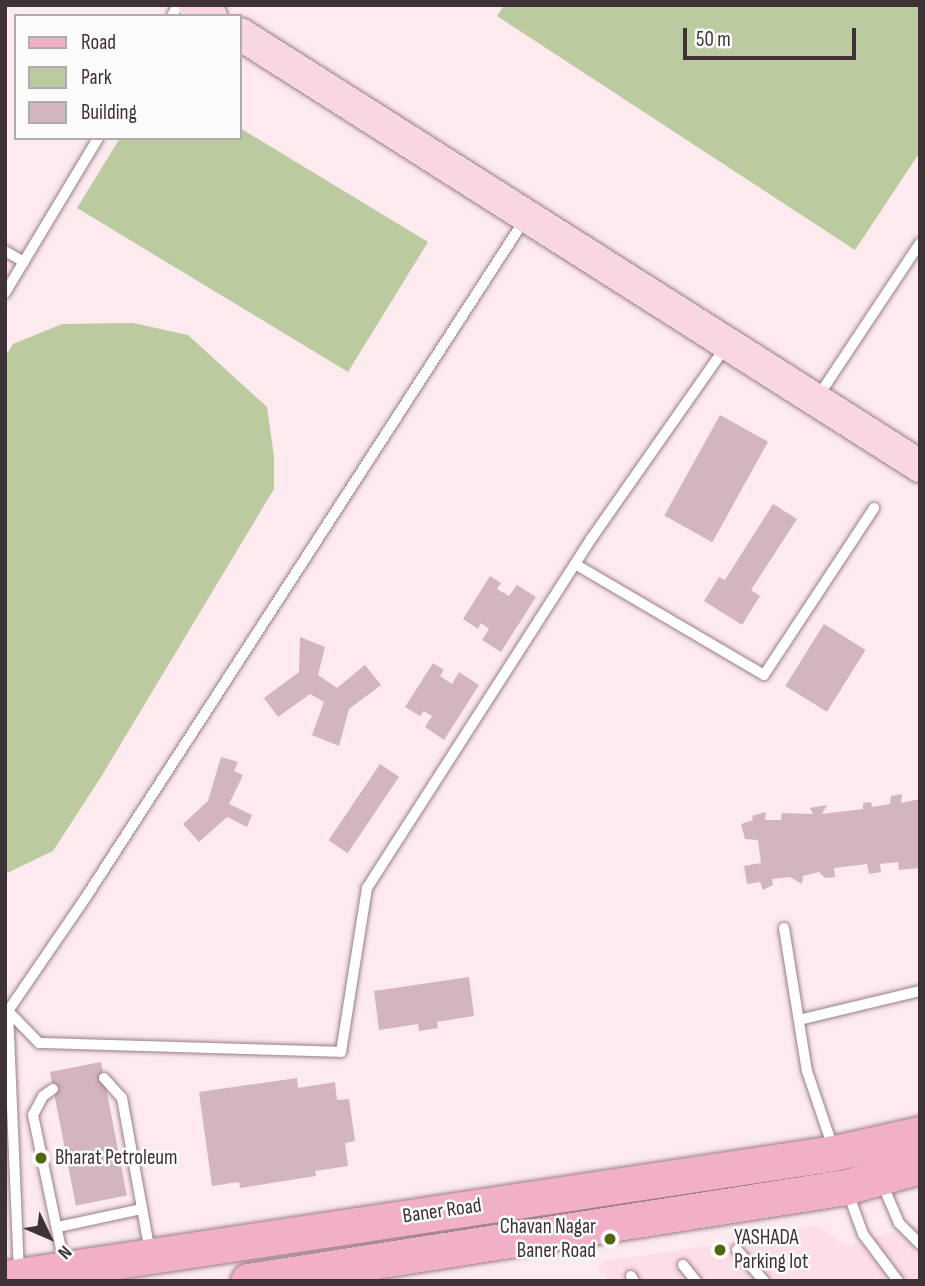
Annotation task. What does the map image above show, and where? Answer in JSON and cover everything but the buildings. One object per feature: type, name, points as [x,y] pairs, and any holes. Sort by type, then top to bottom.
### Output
[{"type":"main road","name":"Baner Road","points":[[248,1281],[856,1166],[920,1134]]},
{"type":"main road","name":"Baner Road","points":[[12,1277],[66,1275],[150,1254],[856,1166],[920,1166]]},
{"type":"street","points":[[242,35],[920,466]]},
{"type":"lane","points":[[5,293],[97,140]]},
{"type":"lane","points":[[12,1277],[7,1011],[88,894],[526,216]]},
{"type":"lane","points":[[816,400],[920,243]]},
{"type":"lane","points":[[5,251],[24,262]]},
{"type":"lane","points":[[7,1011],[38,1043],[341,1052],[368,888],[575,564],[728,344]]},
{"type":"lane","points":[[575,564],[764,675],[874,508]]},
{"type":"lane","points":[[784,928],[807,1071],[856,1166],[899,1223],[920,1244]]},
{"type":"lane","points":[[799,1020],[920,991]]},
{"type":"lane","points":[[104,1078],[121,1098],[150,1254]]},
{"type":"lane","points":[[53,1090],[43,1096],[33,1115],[66,1275]]},
{"type":"lane","points":[[856,1166],[863,1234],[898,1281]]},
{"type":"lane","points":[[58,1227],[142,1209]]},
{"type":"lane","points":[[737,1250],[764,1281]]},
{"type":"lane","points":[[683,1265],[696,1281]]},
{"type":"shaded area","points":[[920,1224],[920,1281],[609,1281],[598,1265],[606,1261],[752,1239],[816,1225],[846,1246]]},
{"type":"green space","points":[[504,5],[920,5],[920,152],[855,250],[497,16]]},
{"type":"green space","points":[[242,129],[428,242],[348,372],[77,208],[119,140],[242,140]]},
{"type":"green space","points":[[133,323],[188,335],[267,407],[274,457],[274,489],[101,777],[53,851],[5,874],[5,357],[13,344],[62,324]]},
{"type":"place","name":"Bharat Petroleum","points":[[41,1158]]},
{"type":"place","name":"Chavan Nagar Baner Road","points":[[610,1239]]},
{"type":"place","name":"YASHADA Parking lot","points":[[720,1250]]}]
